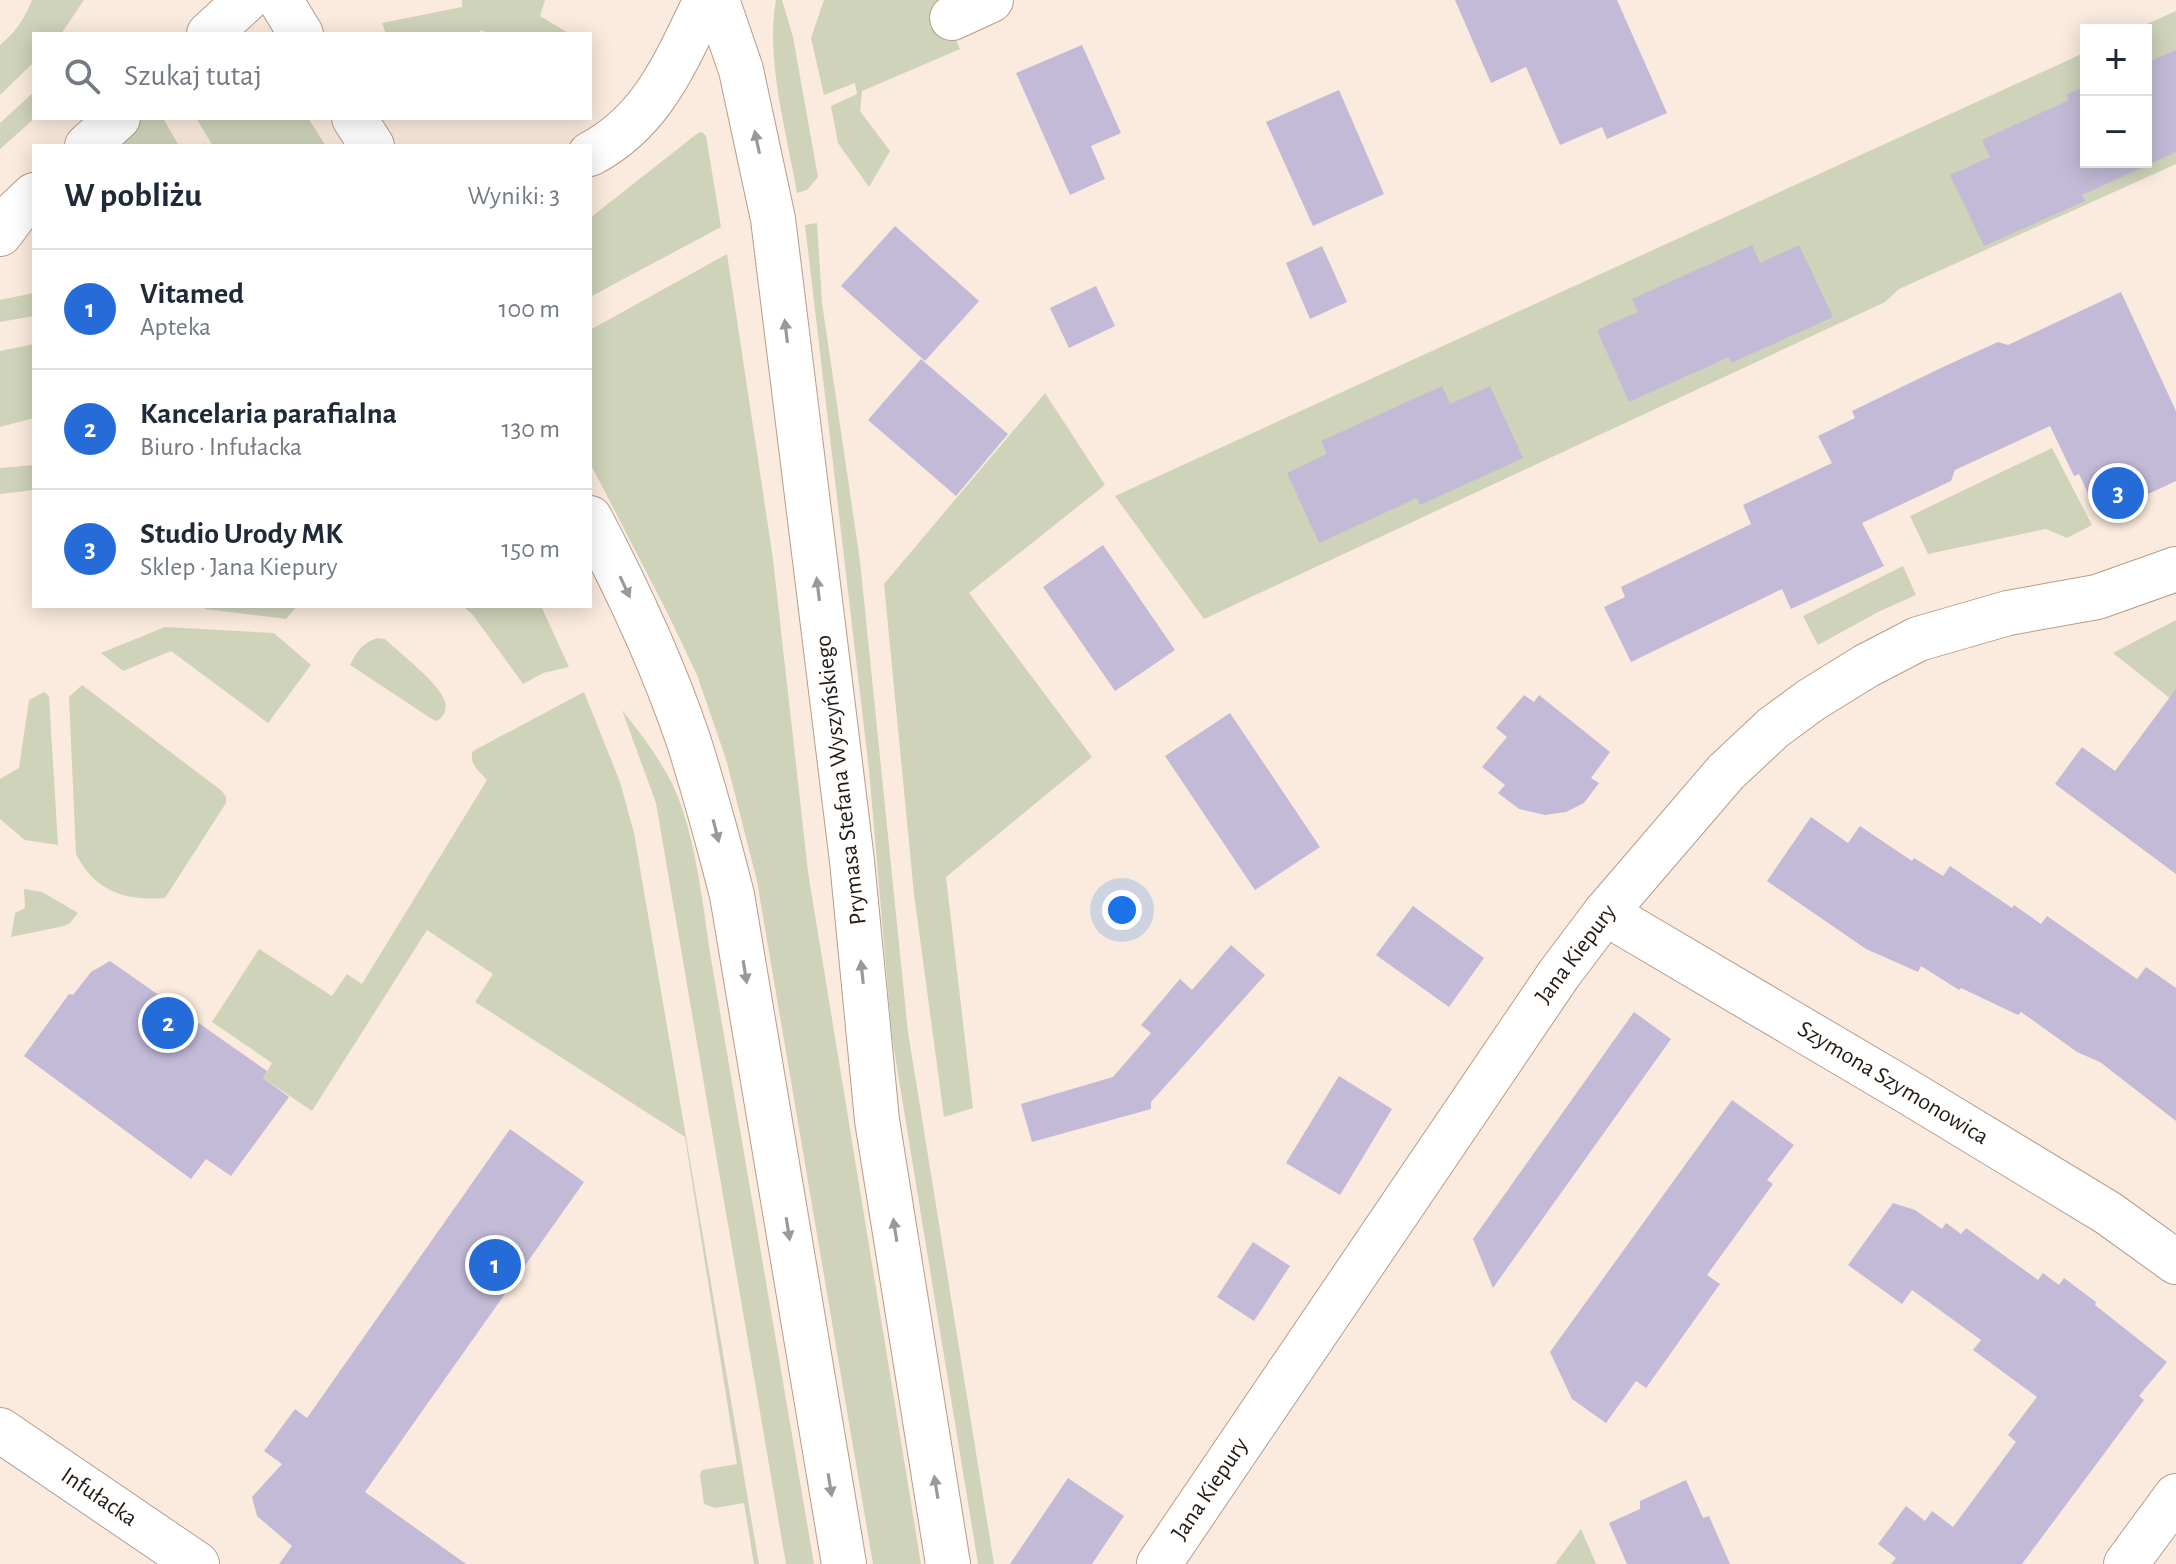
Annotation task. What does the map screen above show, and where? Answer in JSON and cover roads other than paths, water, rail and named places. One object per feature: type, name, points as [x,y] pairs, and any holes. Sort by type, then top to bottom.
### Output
[{"type":"main road","points":[[211,32],[246,0]]},
{"type":"main road","points":[[280,0],[300,32]]},
{"type":"main road","points":[[592,153],[633,124],[659,93],[706,0]]},
{"type":"main road","name":"Prymasa Stefana Wyszyńskiego","points":[[717,0],[741,70],[773,219],[852,861],[877,1120],[948,1564]]},
{"type":"main road","points":[[952,18],[991,0]]},
{"type":"main road","points":[[89,144],[116,120]]},
{"type":"main road","points":[[355,120],[371,144]]},
{"type":"main road","points":[[0,234],[32,197]]},
{"type":"main road","points":[[0,244],[32,245]]},
{"type":"main road","points":[[592,522],[651,643],[688,739],[732,895],[844,1564]]},
{"type":"main road","name":"Jana Kiepury","points":[[1159,1564],[1520,1030],[1605,913],[1704,797],[1750,749],[1792,713],[1857,671],[1918,639],[2008,613],[2097,597],[2176,569]]},
{"type":"main road","name":"Szymona Szymonowica","points":[[1605,913],[2108,1213],[2176,1262]]},
{"type":"main road","name":"Infułacka","points":[[0,1430],[197,1564]]},
{"type":"main road","points":[[2126,1564],[2176,1496]]},
{"type":"place","name":"Studio Urody MK","points":[[2118,493]]},
{"type":"place","name":"Kancelaria parafialna","points":[[168,1023]]},
{"type":"place","name":"Vitamed","points":[[495,1265]]}]
